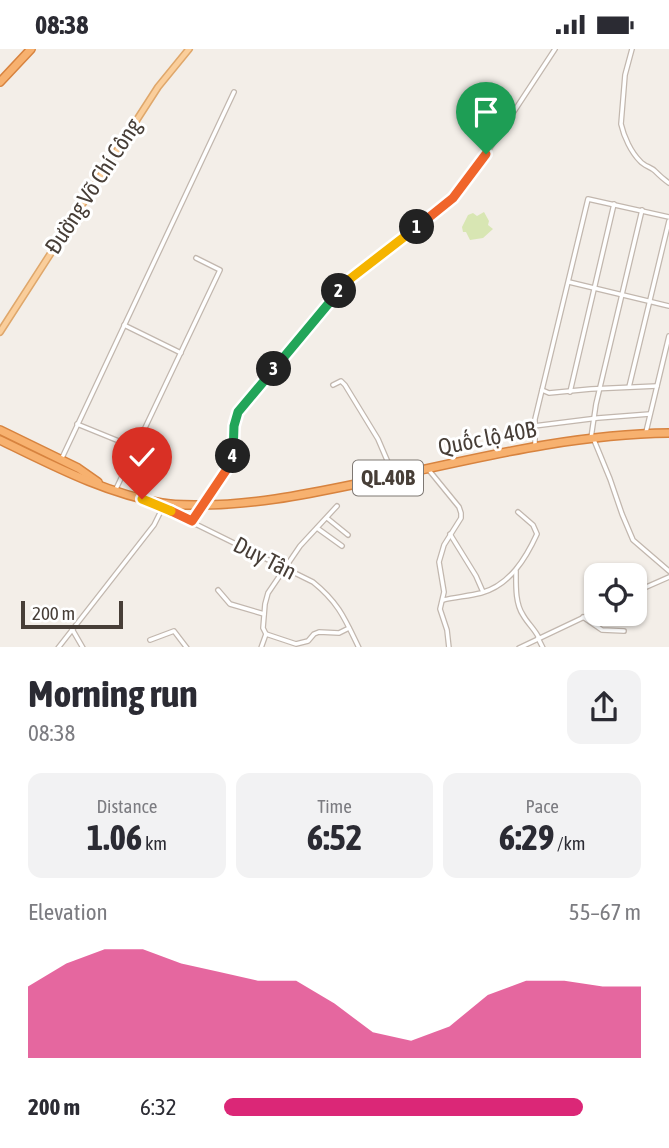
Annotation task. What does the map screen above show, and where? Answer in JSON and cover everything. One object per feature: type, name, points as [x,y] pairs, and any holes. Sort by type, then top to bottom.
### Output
[{"type":"highway","points":[[0,82],[31,49]]},
{"type":"highway","name":"Quốc lộ 40B","points":[[0,430],[78,468],[112,490]]},
{"type":"highway","name":"Quốc lộ 40B","points":[[0,440],[75,476],[142,499],[165,504],[221,505],[298,496],[592,437],[669,433]]},
{"type":"main road","name":"Đường Võ Chí Công","points":[[1,331],[158,87],[189,49]]},
{"type":"street","points":[[192,521],[231,463],[234,420],[238,412],[346,282],[453,198],[486,154],[555,49]]},
{"type":"street","points":[[632,49],[625,75],[622,130],[642,164],[669,183]]},
{"type":"street","points":[[61,460],[234,92]]},
{"type":"street","points":[[535,447],[534,426],[588,199],[642,210],[669,219],[629,387]]},
{"type":"street","points":[[570,392],[614,204]]},
{"type":"street","points":[[642,210],[599,389],[592,437],[634,540],[669,571]]},
{"type":"street","points":[[112,490],[136,448],[220,270],[196,258]]},
{"type":"street","points":[[568,282],[669,306]]},
{"type":"street","points":[[124,325],[181,353]]},
{"type":"street","points":[[646,433],[669,336]]},
{"type":"street","points":[[333,385],[341,381],[345,385],[378,439],[394,476]]},
{"type":"street","points":[[542,390],[549,393],[657,386]]},
{"type":"street","points":[[534,426],[650,414]]},
{"type":"street","points":[[77,424],[136,448]]},
{"type":"street","points":[[428,469],[460,510],[461,518],[444,545],[439,567],[444,588],[441,612],[449,647]]},
{"type":"street","name":"Duy Tân","points":[[142,499],[313,582],[330,596],[339,608],[359,647]]},
{"type":"street","points":[[337,506],[300,547],[268,593],[263,628],[266,634],[292,644],[308,641],[316,632],[340,633],[349,628]]},
{"type":"street","points":[[58,647],[154,525],[163,507]]},
{"type":"street","points":[[443,600],[483,592],[516,571],[537,534],[533,525],[518,512]]},
{"type":"street","points":[[327,518],[348,535]]},
{"type":"street","points":[[317,529],[342,546]]},
{"type":"street","points":[[450,534],[483,592]]},
{"type":"street","points":[[516,571],[520,610],[534,628],[543,647]]},
{"type":"street","points":[[647,587],[669,577]]},
{"type":"street","points":[[218,590],[230,604],[264,614]]},
{"type":"street","points":[[519,647],[583,617],[602,630],[624,631]]},
{"type":"street","points":[[72,629],[83,647]]},
{"type":"street","points":[[150,640],[174,631],[187,647]]},
{"type":"street","points":[[261,647],[266,634]]},
{"type":"green space","points":[[484,212],[489,221],[488,225],[493,229],[483,238],[470,240],[462,227],[468,215],[473,213],[477,216]]},
{"type":"route","points":[[142,499],[192,521],[231,463],[234,420],[238,412],[346,282],[453,198],[486,154]]}]
